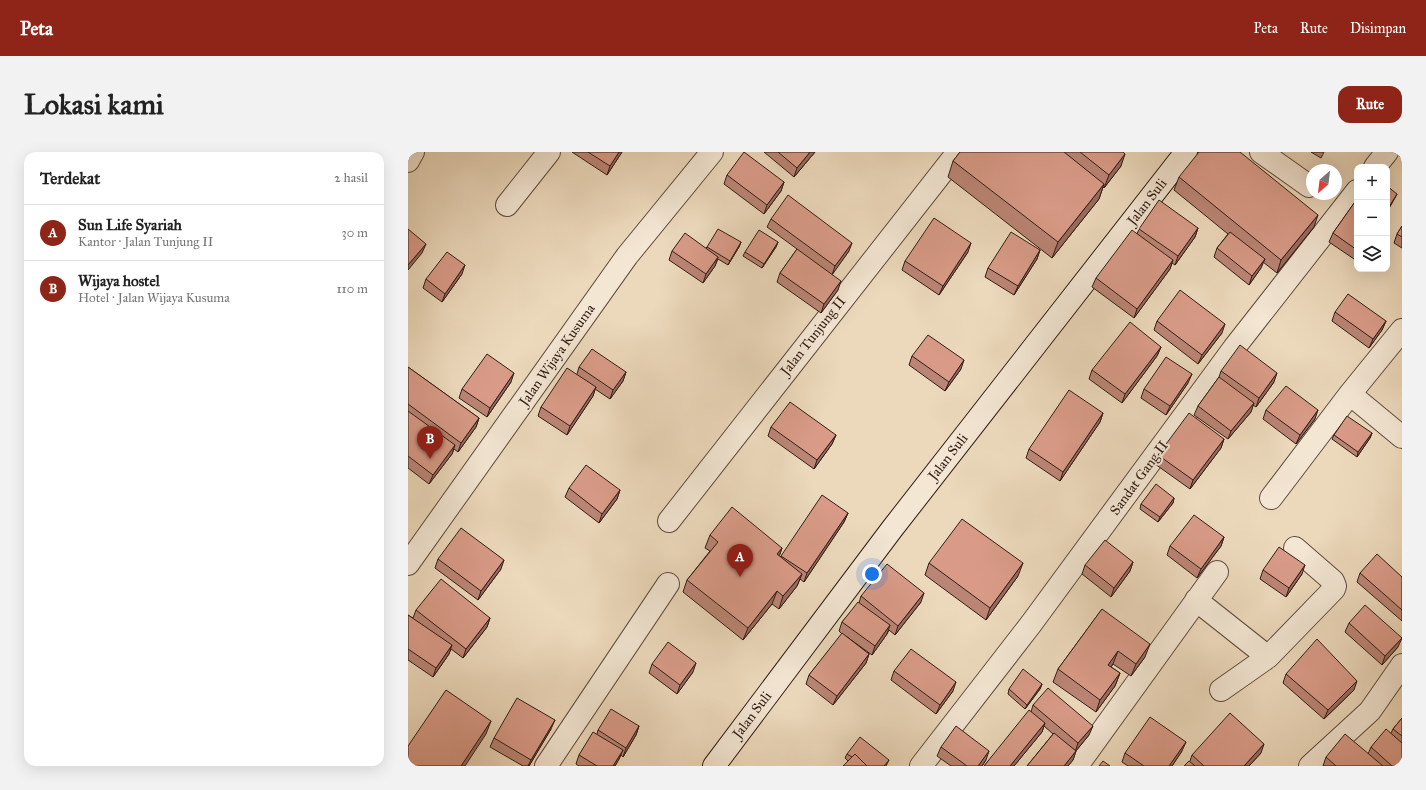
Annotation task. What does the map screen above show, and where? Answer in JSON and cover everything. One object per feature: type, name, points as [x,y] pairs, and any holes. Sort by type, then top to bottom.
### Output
[{"type":"street","points":[[408,161],[413,152]]},
{"type":"street","points":[[507,206],[549,152]]},
{"type":"street","name":"Jalan Wijaya Kusuma","points":[[408,564],[627,256],[712,152]]},
{"type":"street","name":"Jalan Tunjung II","points":[[669,521],[958,152]]},
{"type":"street","name":"Jalan Suli","points":[[714,766],[892,529],[1186,152]]},
{"type":"street","points":[[1261,152],[1306,184]]},
{"type":"street","points":[[1378,164],[1387,152]]},
{"type":"street","name":"Sandat Gang II","points":[[921,766],[1031,624],[1234,348],[1354,195]]},
{"type":"street","points":[[1271,498],[1350,394],[1402,330]]},
{"type":"street","points":[[1350,394],[1402,437]]},
{"type":"street","points":[[1220,690],[1268,657],[1334,589],[1335,586],[1332,581],[1295,548]]},
{"type":"street","points":[[1077,766],[1132,692],[1217,572]]},
{"type":"street","points":[[546,766],[668,584]]},
{"type":"street","points":[[1196,600],[1268,657]]},
{"type":"street","points":[[1310,766],[1370,711],[1402,665]]},
{"type":"building","points":[[588,152],[619,152],[610,166]]},
{"type":"building","points":[[744,152],[784,182],[767,205],[727,175]]},
{"type":"building","points":[[778,152],[810,152],[797,168]]},
{"type":"building","points":[[960,152],[1064,152],[1104,184],[1058,242],[953,161]]},
{"type":"building","points":[[1080,152],[1123,152],[1125,154],[1109,175]]},
{"type":"building","points":[[1199,152],[1240,152],[1318,215],[1281,260],[1179,177]]},
{"type":"building","points":[[1390,188],[1397,194],[1390,205]]},
{"type":"building","points":[[788,195],[852,243],[835,266],[771,219]]},
{"type":"building","points":[[1159,200],[1198,228],[1178,256],[1139,229]]},
{"type":"building","points":[[1354,203],[1354,248],[1333,233]]},
{"type":"building","points":[[934,218],[971,243],[943,286],[905,261]]},
{"type":"building","points":[[1402,226],[1402,237],[1397,234]]},
{"type":"building","points":[[408,229],[426,244],[408,265]]},
{"type":"building","points":[[718,229],[741,242],[730,261],[707,247]]},
{"type":"building","points":[[759,230],[778,242],[764,264],[745,252]]},
{"type":"building","points":[[1132,230],[1173,260],[1137,309],[1096,278]]},
{"type":"building","points":[[1011,232],[1040,250],[1018,286],[988,268]]},
{"type":"building","points":[[1230,232],[1265,259],[1252,276],[1217,248]]},
{"type":"building","points":[[685,233],[718,257],[706,274],[672,251]]},
{"type":"building","points":[[797,249],[841,281],[824,304],[780,273]]},
{"type":"building","points":[[447,252],[465,265],[445,294],[426,279]]},
{"type":"building","points":[[1180,290],[1225,324],[1202,355],[1157,321]]},
{"type":"building","points":[[1348,294],[1386,321],[1373,339],[1335,312]]},
{"type":"building","points":[[1130,322],[1161,347],[1125,394],[1092,370]]},
{"type":"building","points":[[928,335],[964,360],[949,382],[912,356]]},
{"type":"building","points":[[1240,345],[1277,373],[1259,398],[1221,371]]},
{"type":"building","points":[[592,349],[626,372],[613,390],[579,367]]},
{"type":"building","points":[[487,354],[514,373],[490,408],[462,389]]},
{"type":"building","points":[[1166,357],[1192,374],[1170,406],[1144,389]]},
{"type":"building","points":[[408,367],[479,418],[461,443],[408,404]]},
{"type":"building","points":[[567,368],[596,387],[570,426],[541,407]]},
{"type":"building","points":[[1219,377],[1254,403],[1231,431],[1198,406]]},
{"type":"building","points":[[1286,386],[1318,410],[1300,435],[1266,410]]},
{"type":"building","points":[[1069,390],[1103,413],[1063,472],[1029,449]]},
{"type":"building","points":[[790,402],[836,435],[817,460],[771,427]]},
{"type":"building","points":[[408,411],[455,445],[433,475],[408,456]]},
{"type":"building","points":[[1189,413],[1224,439],[1193,480],[1158,455]]},
{"type":"building","points":[[1347,416],[1372,433],[1358,452],[1334,435]]},
{"type":"building","points":[[586,465],[620,490],[602,514],[569,488]]},
{"type":"building","points":[[1156,484],[1174,498],[1160,517],[1141,504]]},
{"type":"building","points":[[822,495],[848,513],[807,573],[781,556]]},
{"type":"building","points":[[732,507],[782,548],[777,554],[802,574],[783,596],[777,591],[748,628],[687,580],[718,542],[710,535]]},
{"type":"building","points":[[1194,515],[1224,537],[1201,569],[1170,546]]},
{"type":"building","points":[[962,519],[1023,563],[990,608],[929,563]]},
{"type":"building","points":[[461,528],[504,560],[481,591],[438,559]]},
{"type":"building","points":[[1105,540],[1133,562],[1114,588],[1085,565]]},
{"type":"building","points":[[1279,547],[1305,565],[1289,588],[1263,570]]},
{"type":"building","points":[[1377,554],[1402,577],[1402,610],[1360,573]]},
{"type":"building","points":[[887,564],[924,593],[898,626],[861,596]]},
{"type":"building","points":[[441,579],[490,618],[466,649],[416,610]]},
{"type":"building","points":[[858,602],[890,625],[875,646],[842,622]]},
{"type":"building","points":[[1365,605],[1402,638],[1385,656],[1349,623]]},
{"type":"building","points":[[1102,609],[1150,644],[1136,664],[1118,651],[1108,665],[1120,673],[1100,700],[1058,669]]},
{"type":"building","points":[[408,615],[452,645],[436,668],[408,649]]},
{"type":"building","points":[[842,633],[869,654],[837,696],[809,675]]},
{"type":"building","points":[[1317,639],[1357,681],[1328,710],[1286,674]]},
{"type":"building","points":[[668,642],[696,663],[680,685],[652,664]]},
{"type":"building","points":[[911,649],[956,682],[940,705],[894,671]]},
{"type":"building","points":[[1023,669],[1042,684],[1027,705],[1009,689]]},
{"type":"building","points":[[1048,688],[1093,726],[1078,743],[1033,705]]},
{"type":"building","points":[[446,690],[491,721],[461,766],[408,766],[408,746]]},
{"type":"building","points":[[517,698],[555,720],[531,760],[494,738]]},
{"type":"building","points":[[611,709],[639,726],[626,748],[598,730]]},
{"type":"building","points":[[1029,710],[1045,723],[1010,766],[984,766]]},
{"type":"building","points":[[1230,713],[1264,744],[1244,766],[1204,766],[1192,755]]},
{"type":"building","points":[[1150,717],[1186,742],[1169,766],[1144,766],[1125,753]]},
{"type":"building","points":[[1402,718],[1402,736],[1393,729]]},
{"type":"building","points":[[956,726],[989,751],[978,766],[967,766],[941,747]]},
{"type":"building","points":[[1386,729],[1402,743],[1402,766],[1392,766],[1371,747]]},
{"type":"building","points":[[593,732],[623,750],[613,766],[597,766],[579,755]]},
{"type":"building","points":[[1054,733],[1076,751],[1064,766],[1027,766]]},
{"type":"building","points":[[1345,734],[1383,766],[1336,766],[1326,757]]},
{"type":"building","points":[[860,737],[889,760],[884,766],[867,766],[855,754],[852,757],[847,754]]},
{"type":"building","points":[[855,754],[867,766],[843,766]]},
{"type":"building","points":[[1103,761],[1110,766],[1099,766]]},
{"type":"building","points":[[1189,761],[1195,766],[1184,766]]},
{"type":"place","name":"Wijaya hostel","points":[[430,459]]},
{"type":"place","name":"Sun Life Syariah","points":[[740,577]]}]
